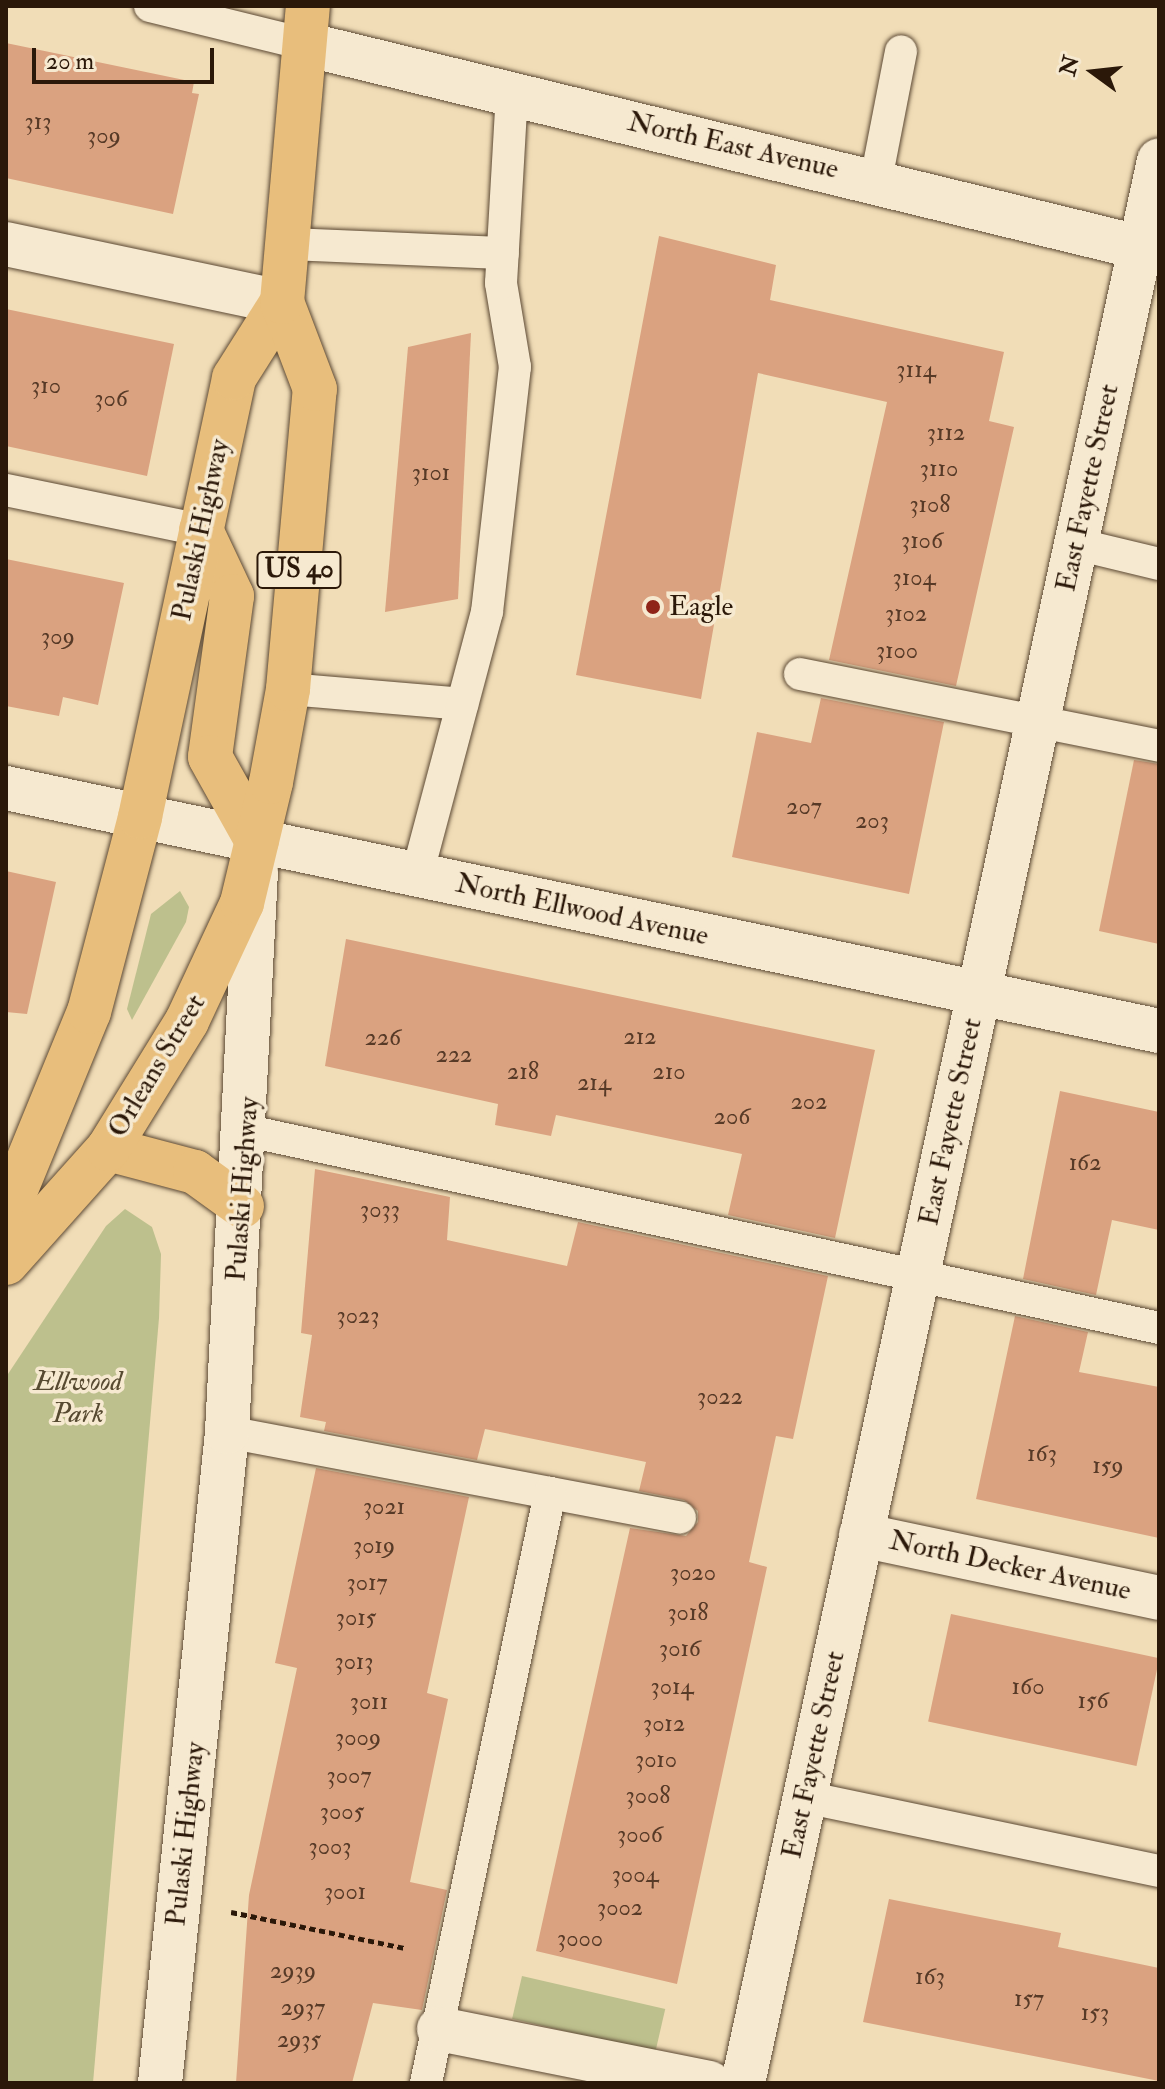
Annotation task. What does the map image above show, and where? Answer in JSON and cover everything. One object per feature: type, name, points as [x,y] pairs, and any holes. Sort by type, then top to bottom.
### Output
[{"type":"main road","name":"Pulaski Highway","points":[[140,817],[234,378],[282,302],[307,25]]},
{"type":"main road","name":"Pulaski Highway","points":[[257,841],[288,689],[315,389],[282,302]]},
{"type":"main road","points":[[201,530],[232,596],[210,757],[257,841]]},
{"type":"main road","name":"US 40","points":[[6,1214],[89,1012],[140,817]]},
{"type":"main road","name":"Orleans Street","points":[[6,1263],[108,1149],[212,972],[242,903],[257,841]]},
{"type":"main road","points":[[108,1149],[195,1172],[242,1206]]},
{"type":"street","name":"North East Avenue","points":[[307,25],[512,93],[1150,248]]},
{"type":"street","name":"East Fayette Street","points":[[743,2083],[1076,544],[1150,248],[1159,161]]},
{"type":"street","points":[[6,244],[282,302]]},
{"type":"street","name":"North Ellwood Avenue","points":[[6,788],[1159,1031]]},
{"type":"street","name":"Pulaski Highway","points":[[160,2083],[227,1432],[248,1131],[257,841]]},
{"type":"street","name":"North Decker Avenue","points":[[861,1535],[1159,1598]]},
{"type":"street","points":[[439,2029],[710,2083]]},
{"type":"lane","points":[[150,6],[307,25]]},
{"type":"lane","points":[[876,180],[901,51]]},
{"type":"lane","points":[[417,875],[487,612],[515,367],[503,253],[512,93]]},
{"type":"lane","points":[[288,244],[503,253]]},
{"type":"lane","points":[[6,490],[201,530]]},
{"type":"lane","points":[[1076,544],[1159,564]]},
{"type":"lane","points":[[800,674],[1159,746]]},
{"type":"lane","points":[[288,689],[462,704]]},
{"type":"lane","points":[[248,1131],[1159,1328]]},
{"type":"lane","points":[[227,1432],[680,1518]]},
{"type":"lane","points":[[426,2083],[550,1493]]},
{"type":"lane","points":[[805,1797],[1159,1871]]},
{"type":"path","points":[[228,1911],[453,1958]]},
{"type":"green space","points":[[180,891],[189,907],[186,922],[132,1020],[127,1009],[151,914]]},
{"type":"green space","name":"Ellwood Park","points":[[125,1209],[152,1227],[161,1254],[159,1318],[93,2083],[6,2083],[6,1377],[106,1226]]},
{"type":"green space","points":[[522,1976],[665,2009],[655,2052],[512,2019]]},
{"type":"building","points":[[6,43],[194,82],[192,93],[199,94],[173,214],[6,178]]},
{"type":"building","points":[[659,236],[776,265],[770,300],[1004,352],[989,421],[1014,427],[956,686],[829,660],[887,402],[758,373],[701,699],[576,675]]},
{"type":"building","points":[[6,309],[174,344],[147,476],[6,446]]},
{"type":"building","points":[[471,333],[458,599],[385,612],[408,347]]},
{"type":"building","points":[[6,559],[124,583],[98,705],[63,697],[59,716],[6,706]]},
{"type":"building","points":[[821,698],[944,722],[909,894],[732,857],[757,732],[811,743]]},
{"type":"building","points":[[1134,760],[1159,764],[1159,944],[1099,931]]},
{"type":"building","points":[[6,871],[56,882],[27,1014],[6,1012]]},
{"type":"building","points":[[346,939],[875,1050],[835,1238],[728,1215],[742,1154],[556,1115],[551,1136],[495,1125],[498,1104],[325,1066]]},
{"type":"building","points":[[1060,1091],[1159,1112],[1159,1230],[1112,1220],[1096,1295],[1023,1279]]},
{"type":"building","points":[[315,1169],[450,1197],[447,1240],[567,1266],[578,1222],[828,1276],[793,1439],[776,1436],[749,1562],[767,1567],[677,1984],[536,1951],[630,1528],[686,1536],[698,1522],[698,1511],[684,1500],[639,1491],[646,1462],[485,1429],[477,1460],[324,1431],[326,1422],[300,1417],[312,1335],[301,1333]]},
{"type":"building","points":[[1015,1316],[1088,1332],[1079,1372],[1159,1387],[1159,1538],[976,1499]]},
{"type":"building","points":[[316,1468],[469,1497],[427,1693],[448,1699],[410,1882],[447,1890],[422,2010],[373,2003],[352,2083],[236,2083],[249,1895],[297,1668],[275,1663]]},
{"type":"building","points":[[951,1614],[1159,1658],[1136,1766],[928,1722]]},
{"type":"building","points":[[889,1899],[1061,1933],[1058,1947],[1159,1968],[1159,2081],[863,2022]]},
{"type":"place","name":"Eagle","points":[[653,607]]}]
